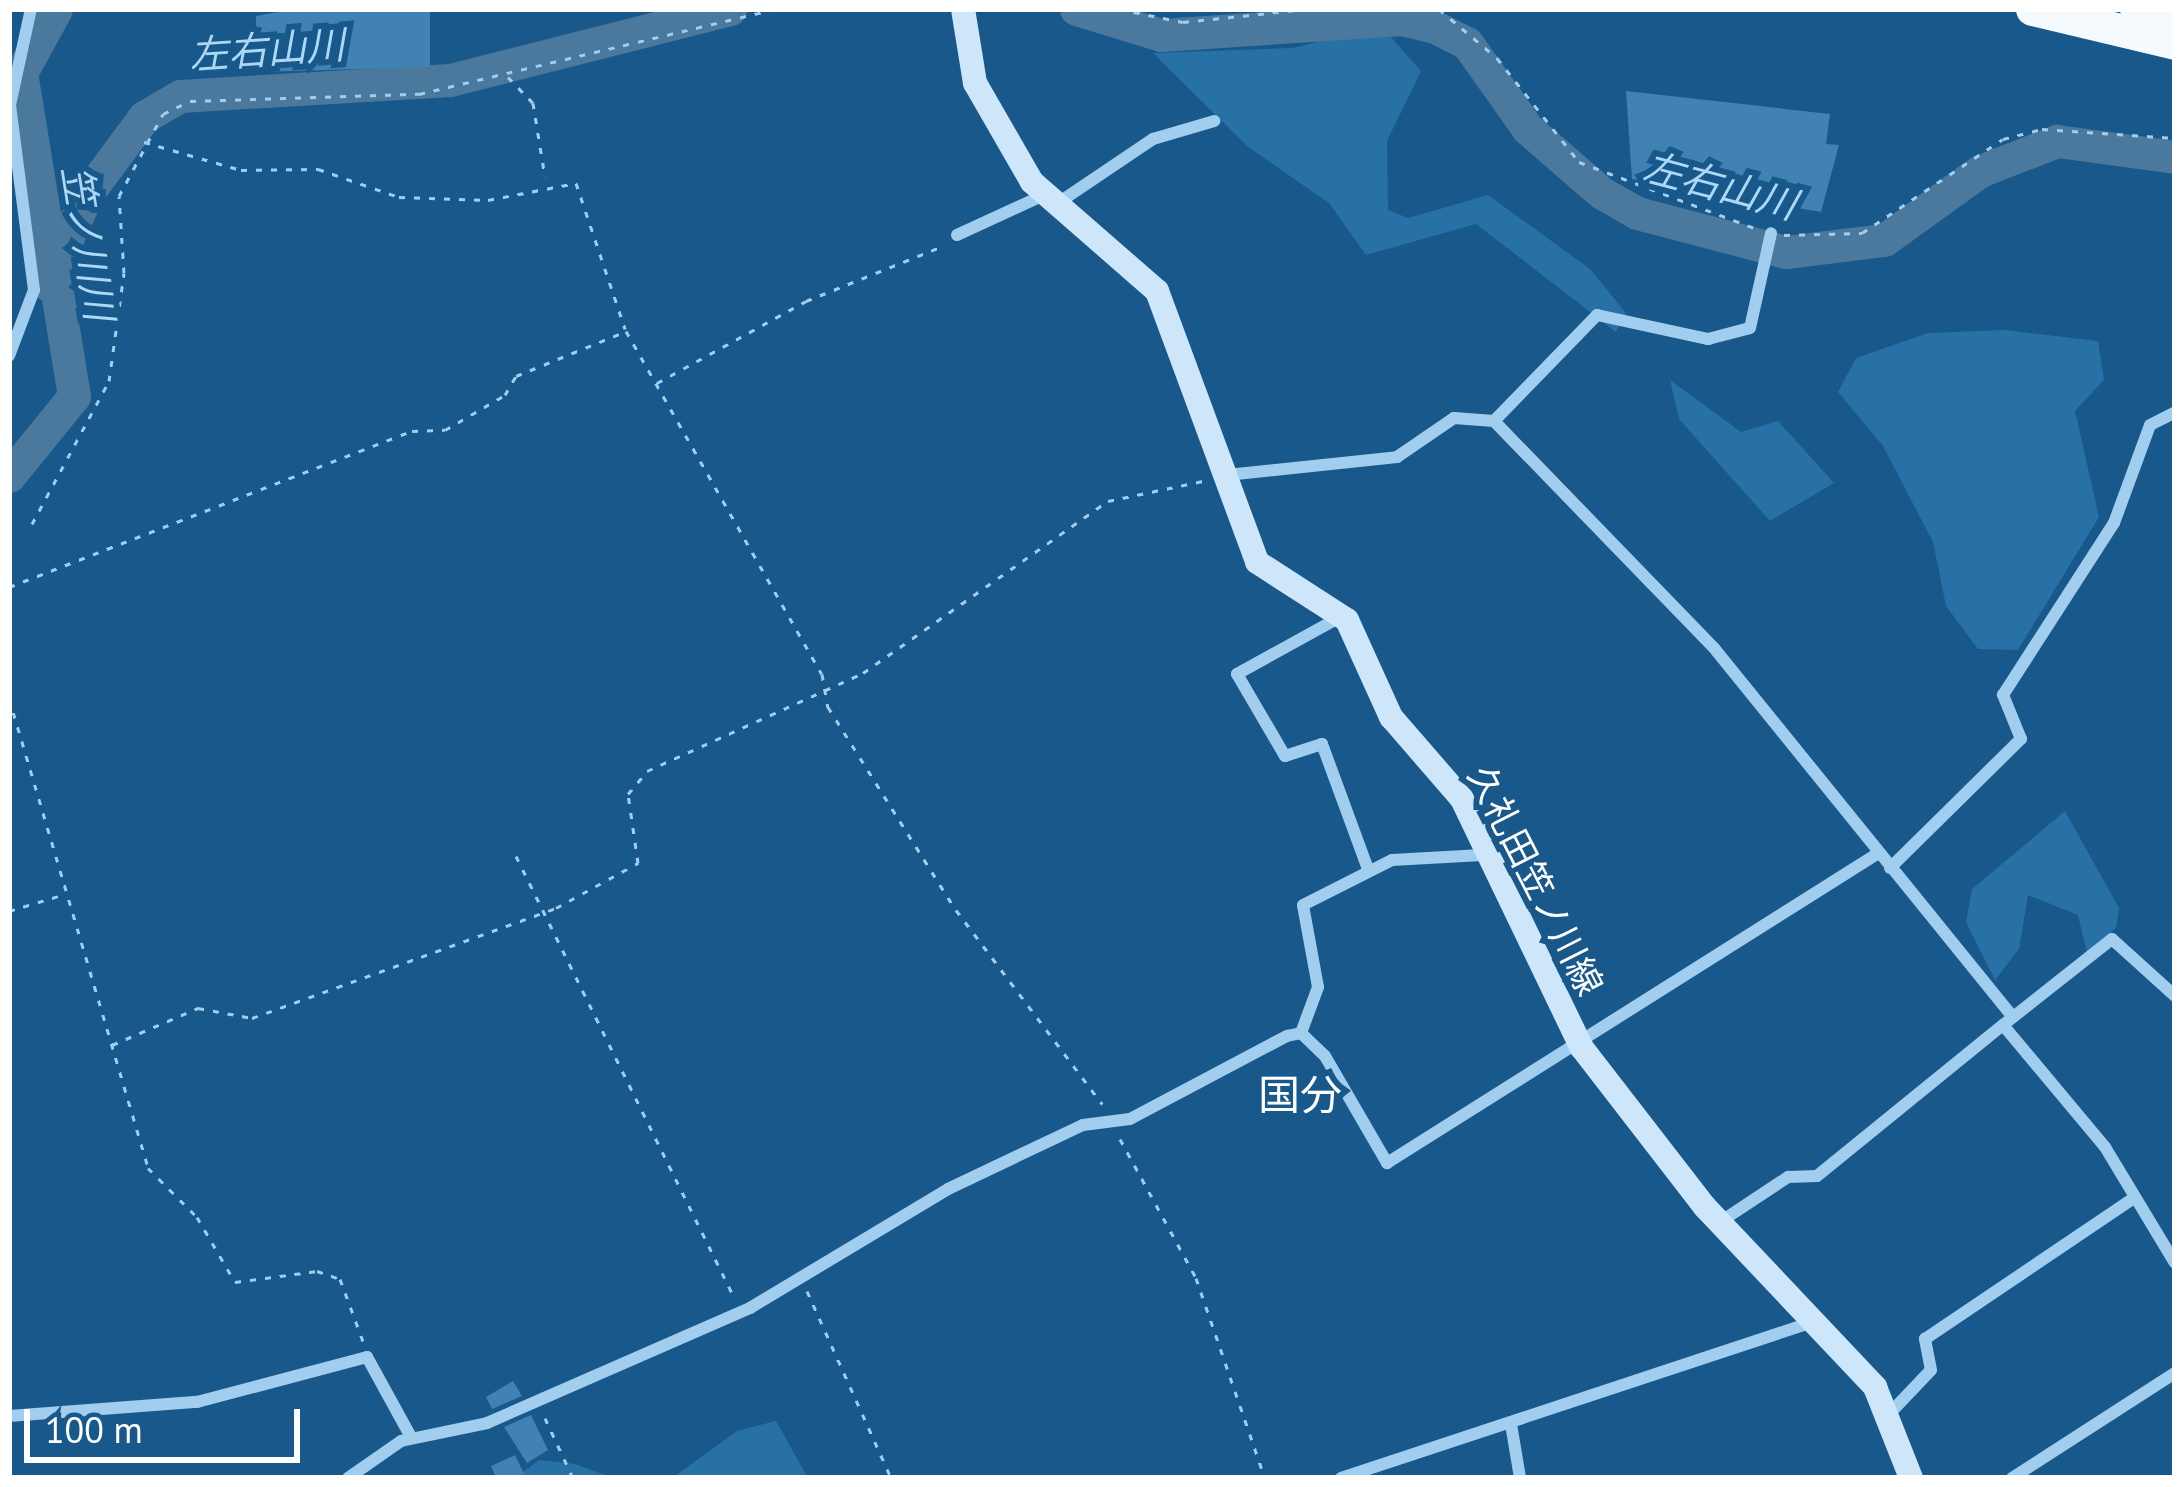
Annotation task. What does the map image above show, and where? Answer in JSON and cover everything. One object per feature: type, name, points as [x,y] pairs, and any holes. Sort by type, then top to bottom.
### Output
[{"type":"highway","points":[[2032,9],[2175,43]]},
{"type":"highway","points":[[2136,9],[2175,18]]},
{"type":"main road","points":[[963,9],[975,83],[1050,200],[1156,291],[1257,562],[1343,615]]},
{"type":"main road","name":"久礼田笠ノ川線","points":[[1343,615],[1391,717],[1462,799],[1481,855],[1582,1048],[1720,1222],[1891,1412],[1911,1478]]},
{"type":"street","points":[[9,356],[34,290],[10,105],[31,9]]},
{"type":"street","points":[[957,236],[1050,200],[1153,139],[1214,121]]},
{"type":"street","points":[[1494,421],[1597,315],[1708,339],[1742,333],[1761,312],[1771,237]]},
{"type":"street","points":[[1890,868],[2021,739],[2003,695],[2114,523],[2150,425],[2175,412]]},
{"type":"street","points":[[1227,475],[1396,457],[1454,418],[1494,421],[1714,648],[2008,1020],[2175,1263]]},
{"type":"street","points":[[1343,615],[1237,674],[1285,756],[1322,744],[1368,869]]},
{"type":"street","points":[[1301,1033],[1387,1163],[1582,1048],[1877,854]]},
{"type":"street","points":[[347,1478],[411,1437],[537,1400],[739,1310],[948,1189],[1301,1033],[1318,987],[1303,904],[1368,869],[1481,855]]},
{"type":"street","points":[[1720,1222],[1788,1178],[1817,1176],[2112,939],[2175,996]]},
{"type":"street","points":[[1891,1412],[1931,1370],[1925,1339],[2134,1198]]},
{"type":"street","points":[[1341,1478],[1812,1321]]},
{"type":"street","points":[[9,1416],[196,1402],[368,1358],[411,1437]]},
{"type":"street","points":[[2012,1478],[2175,1373]]},
{"type":"street","points":[[1511,1424],[1520,1478]]},
{"type":"path","points":[[32,524],[109,381],[124,273],[119,196],[163,114],[190,101],[419,94],[776,9]]},
{"type":"path","points":[[1118,9],[1184,22],[1306,9]]},
{"type":"path","points":[[1439,9],[1497,58],[1579,162],[1771,237],[1862,233],[2003,139],[2042,129],[2175,138]]},
{"type":"path","points":[[508,75],[508,88],[533,103],[546,180]]},
{"type":"path","points":[[144,142],[242,170],[318,169],[399,197],[488,200],[546,180],[580,188],[626,331],[826,693],[956,910],[1108,1120],[1196,1278],[1265,1478]]},
{"type":"path","points":[[656,384],[750,328],[957,236]]},
{"type":"path","points":[[9,587],[412,431],[445,430],[506,394],[516,376],[626,331]]},
{"type":"path","points":[[112,1046],[198,1008],[252,1018],[548,908],[638,863],[628,794],[647,770],[826,693],[981,598],[1108,501],[1227,475]]},
{"type":"path","points":[[9,698],[148,1168],[197,1217],[223,1274],[250,1284],[330,1272],[368,1358]]},
{"type":"path","points":[[516,856],[548,908],[739,1310]]},
{"type":"path","points":[[9,910],[67,893]]},
{"type":"path","points":[[799,1279],[891,1478]]},
{"type":"path","points":[[537,1400],[573,1478]]},
{"type":"shaded area","points":[[1381,26],[1421,71],[1387,141],[1388,210],[1408,218],[1488,195],[1590,269],[1626,313],[1616,332],[1476,224],[1366,255],[1329,203],[1248,147],[1153,53],[1293,48]]},
{"type":"shaded area","points":[[2005,330],[2098,341],[2104,380],[2075,411],[2099,517],[2018,650],[1978,649],[1946,606],[1933,542],[1883,446],[1838,392],[1856,358],[1928,333]]},
{"type":"shaded area","points":[[1670,380],[1741,432],[1778,421],[1834,483],[1770,521],[1679,419]]},
{"type":"shaded area","points":[[2065,811],[2119,908],[2116,928],[2087,953],[2078,915],[2028,895],[2019,949],[1995,980],[1966,922],[1972,889]]},
{"type":"shaded area","points":[[776,1421],[808,1478],[672,1478],[737,1431]]},
{"type":"shaded area","points":[[539,1460],[575,1464],[613,1478],[515,1478]]},
{"type":"building","points":[[294,9],[430,9],[430,67],[257,72],[256,16]]},
{"type":"building","points":[[1626,91],[1830,114],[1826,144],[1839,145],[1821,212],[1632,179]]},
{"type":"building","points":[[513,1381],[522,1396],[492,1409],[486,1397]]},
{"type":"building","points":[[531,1415],[548,1450],[527,1463],[504,1427]]},
{"type":"building","points":[[515,1455],[526,1478],[496,1478],[491,1466]]},
{"type":"waterway","name":"笠ノ川川","points":[[9,476],[74,396],[21,73],[56,9]]},
{"type":"waterway","name":"左右山川","points":[[47,284],[87,194],[144,117],[180,96],[450,80],[730,9]]},
{"type":"waterway","name":"左右山川","points":[[1076,9],[1161,35],[1401,19],[1435,27],[1467,43],[1528,129],[1602,193],[1637,213],[1786,252],[1884,240],[1980,171],[2057,141],[2175,157]]},
{"type":"district","name":"国分","points":[[1300,1095]]}]
